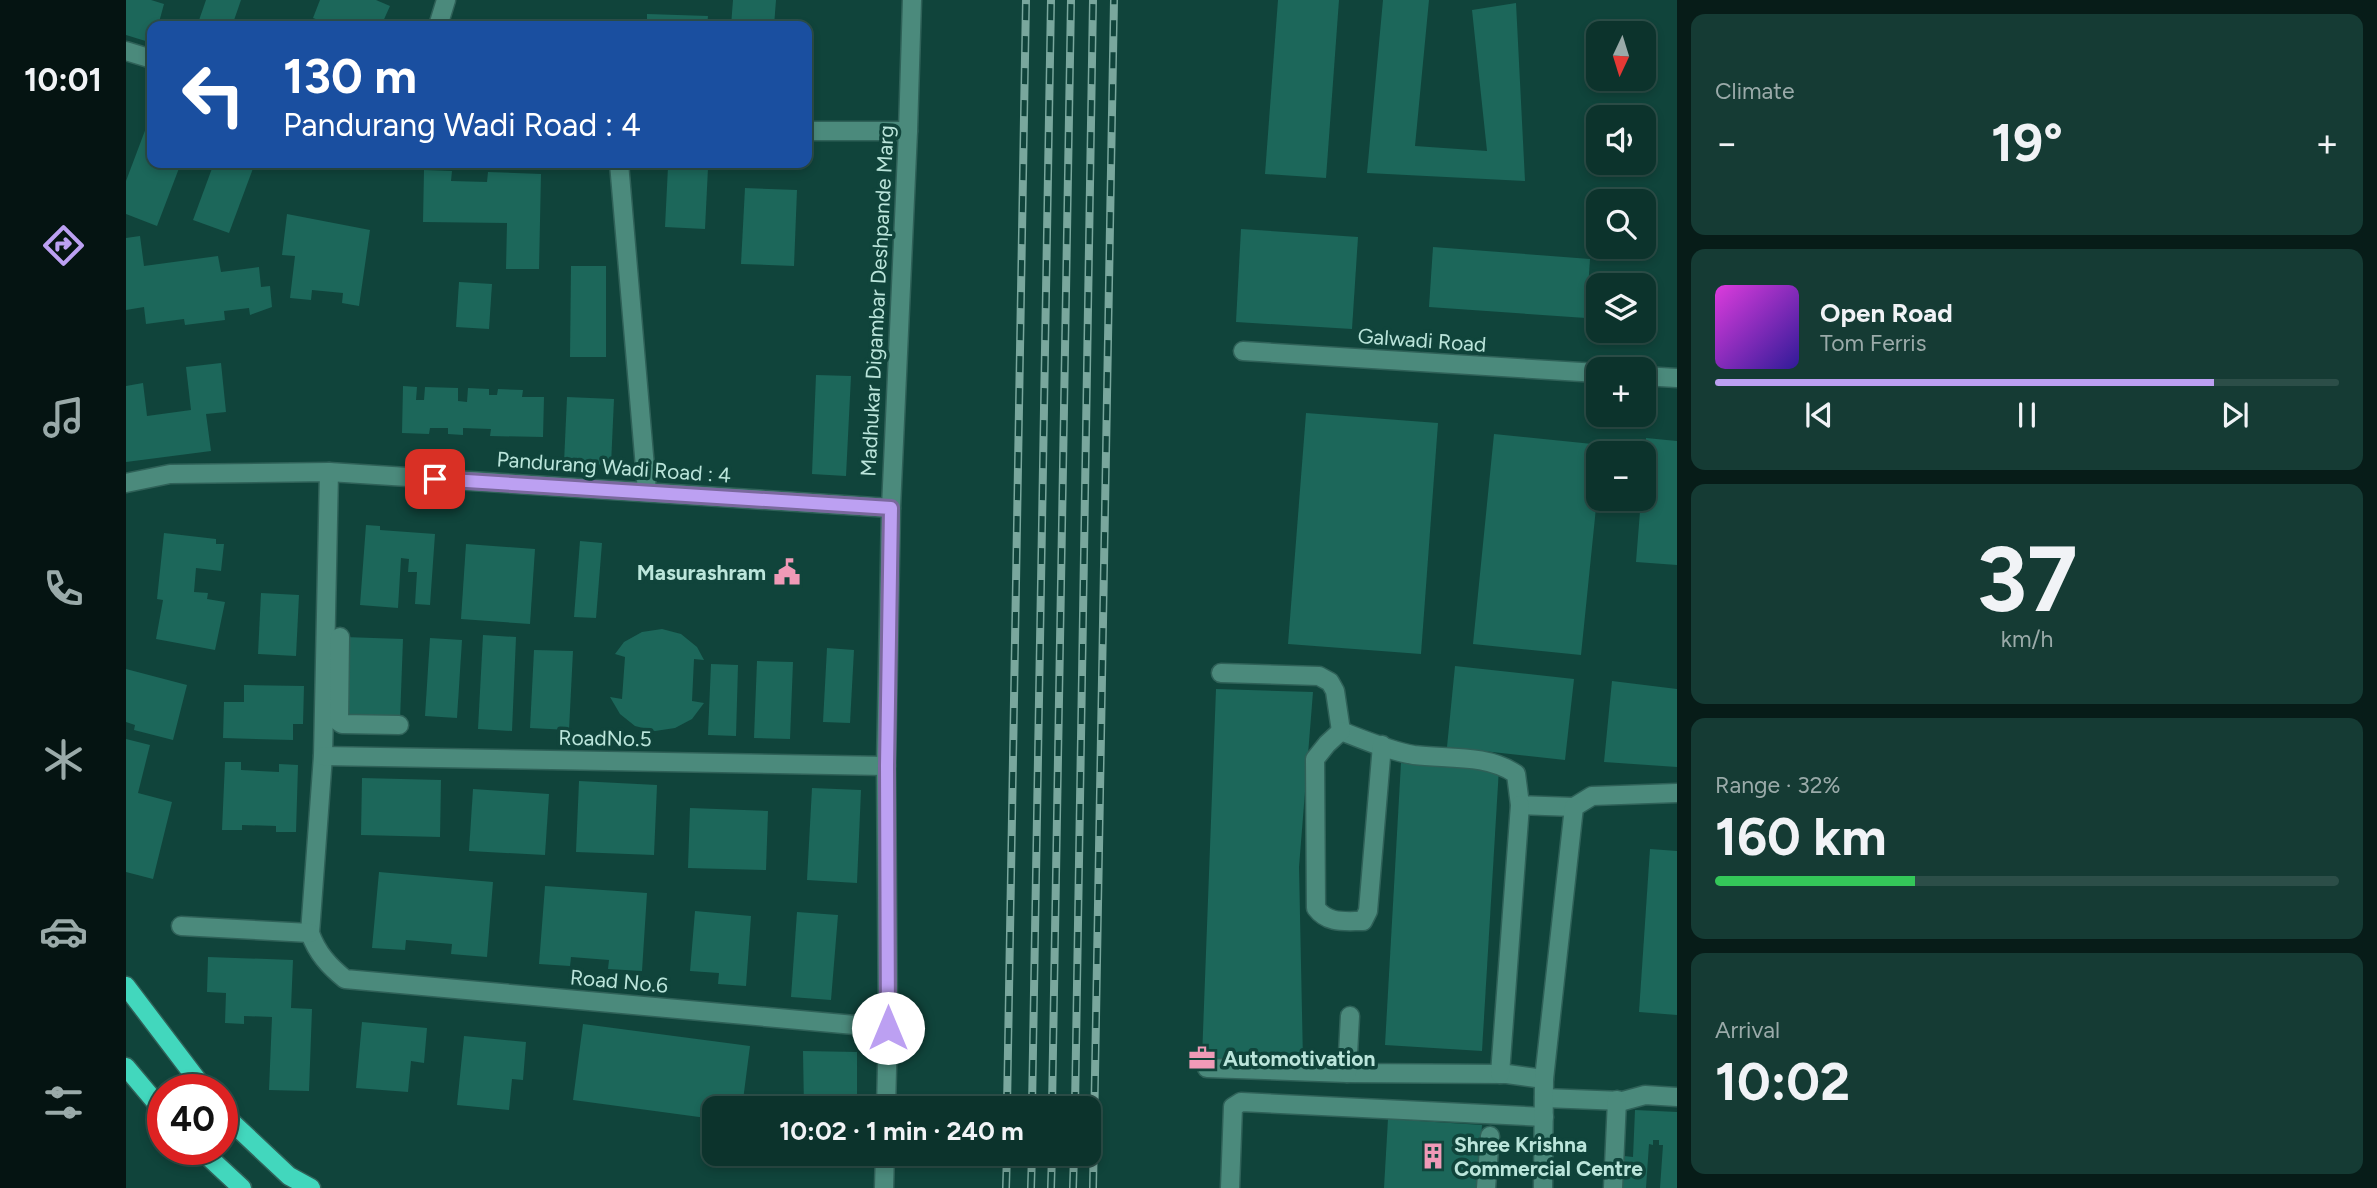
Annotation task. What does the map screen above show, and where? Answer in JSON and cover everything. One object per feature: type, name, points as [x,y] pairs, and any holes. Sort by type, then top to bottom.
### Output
[{"type":"main road","points":[[126,986],[193,1074]]},
{"type":"main road","points":[[126,1067],[147,1092]]},
{"type":"main road","points":[[238,1127],[289,1176],[311,1188]]},
{"type":"main road","points":[[217,1165],[242,1188]]},
{"type":"street","points":[[440,21],[446,0]]},
{"type":"street","name":"Madhukar Digambar Deshpande Marg","points":[[886,1096],[891,508],[912,0]]},
{"type":"street","points":[[126,51],[147,57]]},
{"type":"street","points":[[812,131],[908,131]]},
{"type":"street","points":[[619,168],[647,491]]},
{"type":"street","name":"Galwadi Road","points":[[1243,351],[1586,372]]},
{"type":"street","points":[[1656,377],[1677,378]]},
{"type":"street","points":[[181,926],[310,933],[323,756],[329,472]]},
{"type":"street","name":"Pandurang Wadi Road : 4","points":[[126,483],[170,474],[329,472],[891,508]]},
{"type":"street","points":[[340,637],[338,720],[342,724],[399,725]]},
{"type":"street","points":[[1221,673],[1319,676],[1331,682],[1341,731]]},
{"type":"street","points":[[371,757],[372,725]]},
{"type":"street","points":[[1341,731],[1412,755],[1480,760],[1507,768],[1516,774],[1520,805],[1500,1074]]},
{"type":"street","points":[[1341,731],[1326,744],[1315,759],[1316,908],[1323,917],[1330,920],[1363,921],[1368,911],[1382,745]]},
{"type":"street","name":"RoadNo.5","points":[[323,756],[887,766]]},
{"type":"street","points":[[1520,805],[1574,807],[1591,796],[1677,793]]},
{"type":"street","points":[[1543,1188],[1544,1079],[1574,807]]},
{"type":"street","name":"Road No.6","points":[[310,933],[315,948],[328,965],[345,979],[888,1028]]},
{"type":"street","points":[[1347,1073],[1350,1016]]},
{"type":"street","points":[[1207,1068],[1347,1073],[1500,1074],[1544,1079]]},
{"type":"street","points":[[1230,1188],[1233,1107],[1241,1102],[1544,1107],[1623,1101],[1645,1095],[1677,1097]]},
{"type":"street","points":[[1613,1188],[1617,1100]]},
{"type":"street","points":[[1486,1188],[1490,1136]]},
{"type":"street","points":[[884,1188],[885,1166]]},
{"type":"building","points":[[126,0],[151,0],[164,4],[159,21],[147,21],[147,41],[126,35]]},
{"type":"building","points":[[206,0],[241,0],[234,21],[199,21]]},
{"type":"building","points":[[320,0],[376,0],[390,6],[383,21],[321,21],[313,18]]},
{"type":"building","points":[[733,0],[776,0],[774,21],[731,21]]},
{"type":"building","points":[[1278,0],[1339,0],[1326,178],[1265,174]]},
{"type":"building","points":[[1383,0],[1429,0],[1415,146],[1487,151],[1472,10],[1516,3],[1525,181],[1367,173]]},
{"type":"building","points":[[647,14],[708,16],[708,21],[647,21]]},
{"type":"building","points":[[147,125],[147,168],[179,168],[157,226],[126,214],[126,181]]},
{"type":"building","points":[[212,168],[253,168],[229,233],[193,220]]},
{"type":"building","points":[[668,168],[708,168],[705,229],[665,227]]},
{"type":"building","points":[[424,170],[452,171],[451,181],[487,182],[488,172],[541,174],[539,269],[506,269],[507,223],[423,222]]},
{"type":"building","points":[[745,188],[797,190],[794,266],[741,264]]},
{"type":"building","points":[[287,214],[370,230],[359,306],[342,303],[343,293],[312,290],[311,300],[290,298],[295,256],[282,255]]},
{"type":"building","points":[[1241,229],[1358,237],[1352,329],[1236,322]]},
{"type":"building","points":[[140,236],[144,266],[218,256],[221,272],[259,267],[261,287],[270,286],[272,307],[250,315],[249,308],[224,311],[225,320],[185,325],[184,319],[146,324],[144,307],[126,310],[126,238]]},
{"type":"building","points":[[1433,247],[1590,259],[1589,273],[1586,273],[1586,318],[1429,307]]},
{"type":"building","points":[[571,266],[606,266],[606,357],[570,357]]},
{"type":"building","points":[[459,282],[492,284],[489,329],[456,327]]},
{"type":"building","points":[[221,363],[226,412],[206,414],[211,451],[126,462],[126,386],[143,383],[147,416],[191,410],[186,367]]},
{"type":"building","points":[[816,375],[851,376],[846,476],[812,474]]},
{"type":"building","points":[[403,386],[417,387],[416,400],[424,400],[425,387],[458,388],[458,401],[467,402],[468,388],[489,389],[489,395],[497,395],[498,389],[523,390],[522,397],[544,397],[543,437],[490,436],[491,429],[463,428],[463,435],[448,434],[448,428],[430,428],[429,434],[402,433]]},
{"type":"building","points":[[567,397],[614,399],[611,465],[564,463]]},
{"type":"building","points":[[1306,413],[1438,423],[1421,654],[1288,644]]},
{"type":"building","points":[[1494,434],[1586,443],[1586,511],[1596,511],[1581,655],[1473,644]]},
{"type":"building","points":[[1646,438],[1677,441],[1677,565],[1636,562],[1640,511],[1656,511],[1656,441],[1646,441]]},
{"type":"building","points":[[366,525],[380,526],[380,530],[435,534],[430,605],[415,604],[417,572],[408,572],[409,559],[401,558],[398,608],[360,605]]},
{"type":"building","points":[[164,533],[216,539],[216,544],[224,544],[221,571],[196,568],[194,592],[208,593],[207,599],[225,602],[215,650],[156,639],[163,600],[157,599]]},
{"type":"building","points":[[580,541],[602,543],[596,618],[574,617]]},
{"type":"building","points":[[466,544],[535,549],[530,624],[461,619]]},
{"type":"building","points":[[261,593],[299,595],[296,656],[258,654]]},
{"type":"building","points":[[662,629],[681,634],[697,647],[704,660],[694,659],[692,701],[704,703],[692,719],[675,728],[655,731],[635,726],[620,714],[610,697],[622,699],[625,657],[615,654],[624,642],[642,632]]},
{"type":"building","points":[[483,635],[516,637],[512,731],[478,729]]},
{"type":"building","points":[[344,637],[403,639],[400,720],[342,719]]},
{"type":"building","points":[[430,638],[462,640],[457,718],[425,716]]},
{"type":"building","points":[[827,648],[854,650],[850,723],[823,722]]},
{"type":"building","points":[[534,650],[573,651],[569,730],[530,728]]},
{"type":"building","points":[[757,661],[793,662],[790,739],[754,738]]},
{"type":"building","points":[[711,664],[738,665],[736,736],[708,735]]},
{"type":"building","points":[[1455,666],[1574,679],[1565,760],[1447,747]]},
{"type":"building","points":[[126,669],[187,685],[173,740],[134,730],[135,725],[126,722]]},
{"type":"building","points":[[1612,681],[1677,689],[1677,767],[1604,762]]},
{"type":"building","points":[[244,685],[304,686],[303,724],[293,724],[293,740],[223,738],[224,702],[244,702]]},
{"type":"building","points":[[1216,689],[1313,692],[1299,867],[1303,1061],[1202,1058]]},
{"type":"building","points":[[126,739],[150,745],[138,793],[172,802],[153,879],[126,872]]},
{"type":"building","points":[[225,762],[241,762],[241,770],[279,772],[279,764],[298,765],[296,832],[276,832],[276,826],[242,825],[242,830],[222,830]]},
{"type":"building","points":[[1401,763],[1499,768],[1482,1051],[1385,1045]]},
{"type":"building","points":[[362,778],[441,780],[440,837],[361,835]]},
{"type":"building","points":[[579,781],[657,785],[654,855],[576,852]]},
{"type":"building","points":[[812,788],[861,790],[857,883],[807,880]]},
{"type":"building","points":[[473,789],[549,794],[545,855],[469,851]]},
{"type":"building","points":[[690,808],[768,811],[766,870],[688,868]]},
{"type":"building","points":[[1650,849],[1677,851],[1677,1015],[1639,1012]]},
{"type":"building","points":[[379,872],[493,882],[487,957],[451,954],[452,944],[406,940],[405,950],[372,948]]},
{"type":"building","points":[[545,886],[647,893],[642,971],[608,969],[609,960],[571,957],[570,966],[539,964]]},
{"type":"building","points":[[695,911],[751,916],[746,986],[718,984],[719,973],[690,971]]},
{"type":"building","points":[[797,912],[838,915],[831,1000],[791,997]]},
{"type":"building","points":[[208,957],[293,960],[291,1008],[312,1009],[309,1091],[269,1090],[272,1017],[244,1016],[244,1024],[225,1023],[226,993],[207,992]]},
{"type":"building","points":[[362,1022],[427,1028],[424,1063],[411,1061],[408,1092],[356,1088]]},
{"type":"building","points":[[583,1024],[750,1046],[744,1096],[702,1096],[702,1117],[573,1100]]},
{"type":"building","points":[[464,1036],[526,1042],[523,1080],[512,1079],[509,1110],[457,1105]]},
{"type":"building","points":[[803,1051],[857,1052],[857,1096],[804,1096]]},
{"type":"building","points":[[1635,1110],[1677,1112],[1677,1188],[1660,1188],[1663,1145],[1659,1145],[1659,1140],[1653,1140],[1653,1145],[1649,1144],[1646,1188],[1622,1188],[1624,1156],[1633,1157]]},
{"type":"building","name":"Shree Krishna Commercial Centre","points":[[1388,1119],[1482,1125],[1478,1188],[1384,1188]]},
{"type":"railway","points":[[1007,1096],[1026,0]]},
{"type":"railway","points":[[1032,1096],[1051,0]]},
{"type":"railway","points":[[1052,1096],[1071,0]]},
{"type":"railway","points":[[1075,1096],[1093,0]]},
{"type":"railway","points":[[1093,1188],[1114,0]]},
{"type":"railway","points":[[1006,1188],[1007,1166]]},
{"type":"railway","points":[[1031,1188],[1032,1166]]},
{"type":"railway","points":[[1051,1188],[1052,1166]]},
{"type":"railway","points":[[1073,1188],[1074,1166]]},
{"type":"place","name":"Masurashram","points":[[787,572]]},
{"type":"place","name":"Automotivation","points":[[1202,1058]]},
{"type":"place","name":"Shree Krishna Commercial Centre","points":[[1433,1156]]},
{"type":"route","points":[[435,479],[891,508],[887,766],[888,1028]]}]
